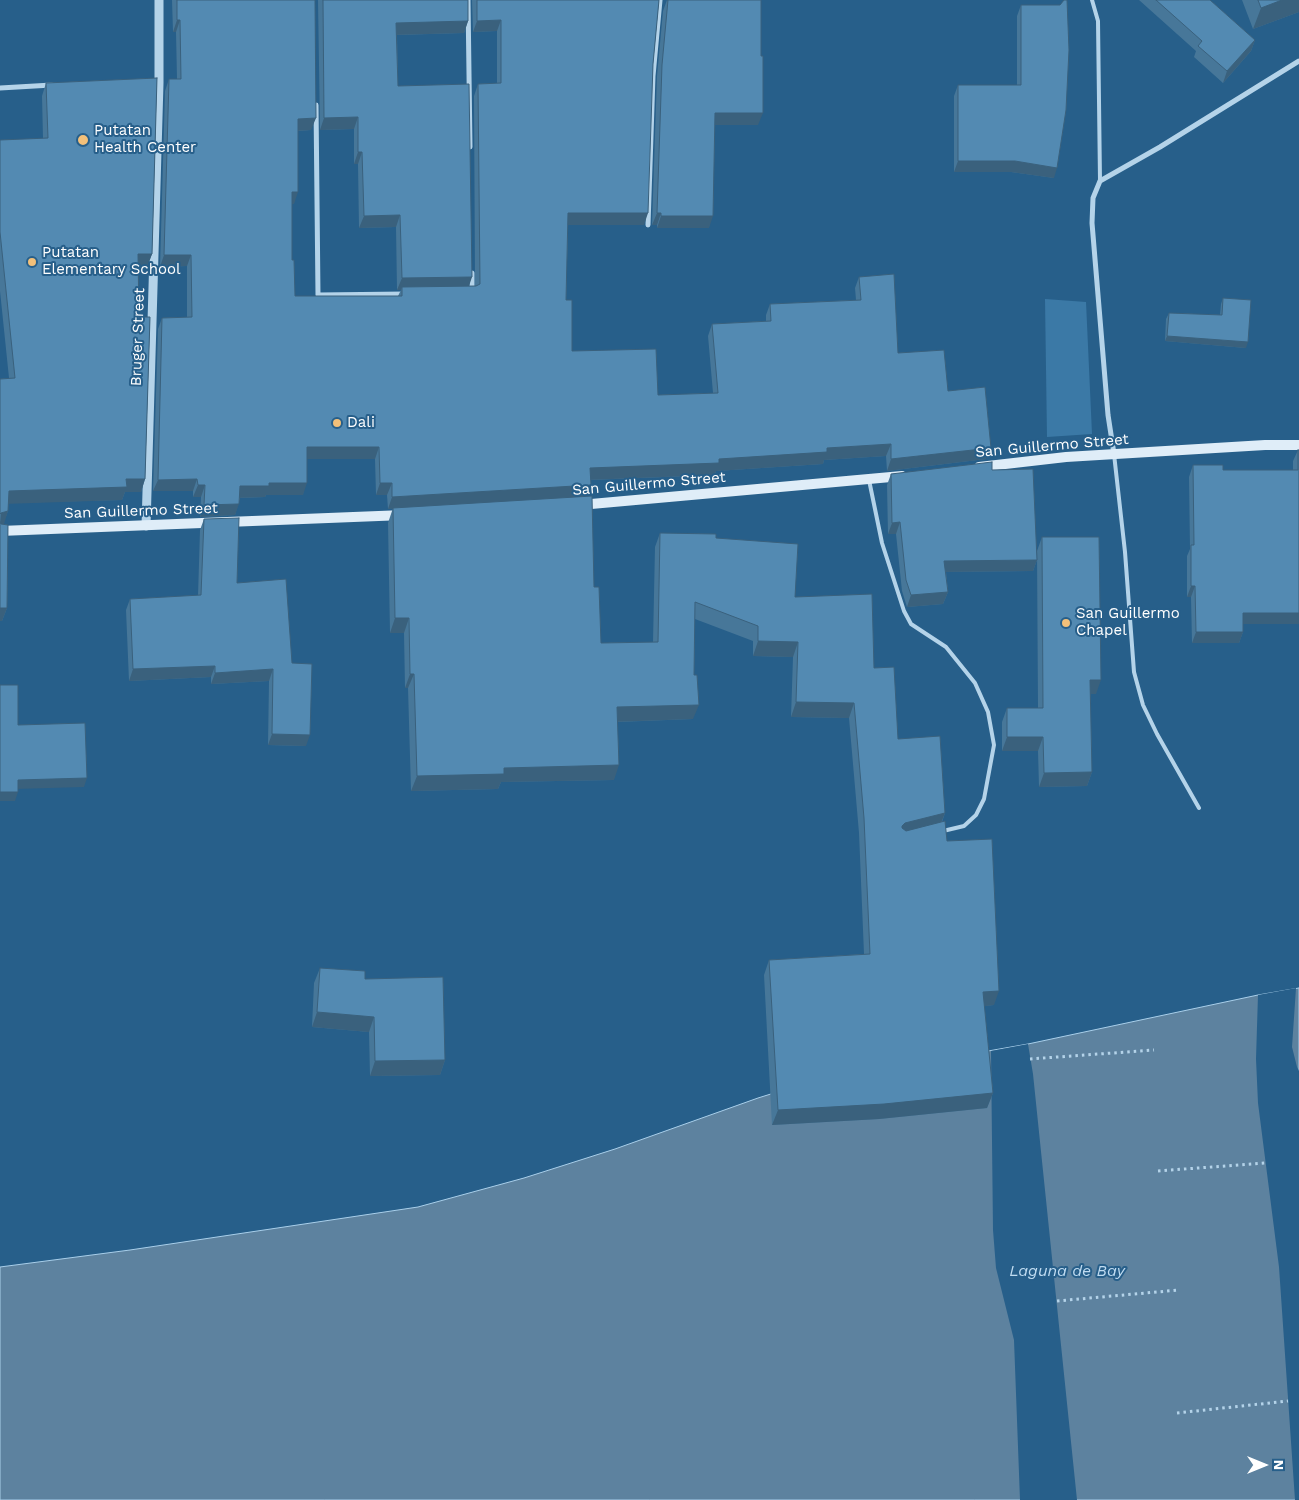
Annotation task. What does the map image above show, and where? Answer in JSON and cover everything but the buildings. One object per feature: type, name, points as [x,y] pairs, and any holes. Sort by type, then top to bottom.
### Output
[{"type":"main road","name":"San Guillermo Street","points":[[967,468],[1066,457],[1265,445],[1299,445]]},
{"type":"main road","name":"San Guillermo Street","points":[[570,506],[908,475]]},
{"type":"main road","name":"San Guillermo Street","points":[[0,531],[414,514]]},
{"type":"street","name":"Bruger Street","points":[[146,526],[159,83],[159,0]]},
{"type":"street","points":[[468,0],[470,156]]},
{"type":"street","points":[[648,225],[653,76],[660,0]]},
{"type":"street","points":[[1114,454],[1108,415],[1092,223],[1093,198],[1100,181],[1160,147],[1299,61]]},
{"type":"street","points":[[149,83],[159,83]]},
{"type":"street","points":[[0,88],[60,85]]},
{"type":"street","points":[[315,98],[318,295],[414,294]]},
{"type":"street","points":[[462,294],[472,293],[472,264]]},
{"type":"lane","points":[[1092,0],[1098,21],[1100,181]]},
{"type":"lane","points":[[1114,454],[1125,552],[1134,672],[1143,705],[1157,734],[1199,808]]},
{"type":"lane","points":[[869,480],[882,543],[904,611],[911,624],[946,647],[975,683],[988,712],[994,745],[984,799],[976,815],[964,826],[936,833]]},
{"type":"path","points":[[1030,1059],[1154,1050]]},
{"type":"path","points":[[1158,1171],[1265,1163]]},
{"type":"path","points":[[1057,1301],[1179,1290]]},
{"type":"path","points":[[1177,1414],[1288,1401]]},
{"type":"shaded area","points":[[1045,299],[1086,302],[1092,434],[1047,437]]},
{"type":"water","name":"Laguna de Bay","points":[[1299,988],[1299,1500],[0,1500],[0,1267],[130,1250],[418,1207],[524,1178],[615,1149],[806,1083],[1028,1044]]},
{"type":"pier","points":[[1296,988],[1292,1047],[1299,1071],[1299,1500],[1295,1500],[1279,1267],[1258,1103],[1256,1059],[1258,995]]},
{"type":"pier","points":[[1028,1044],[1033,1074],[1077,1500],[1020,1500],[1014,1340],[996,1268],[993,1230],[991,1051]]},
{"type":"place","name":"Putatan Health Center","points":[[83,140]]},
{"type":"place","name":"Putatan Elementary School","points":[[32,262]]},
{"type":"place","name":"Dali","points":[[337,423]]},
{"type":"place","name":"San Guillermo Chapel","points":[[1066,623]]}]
